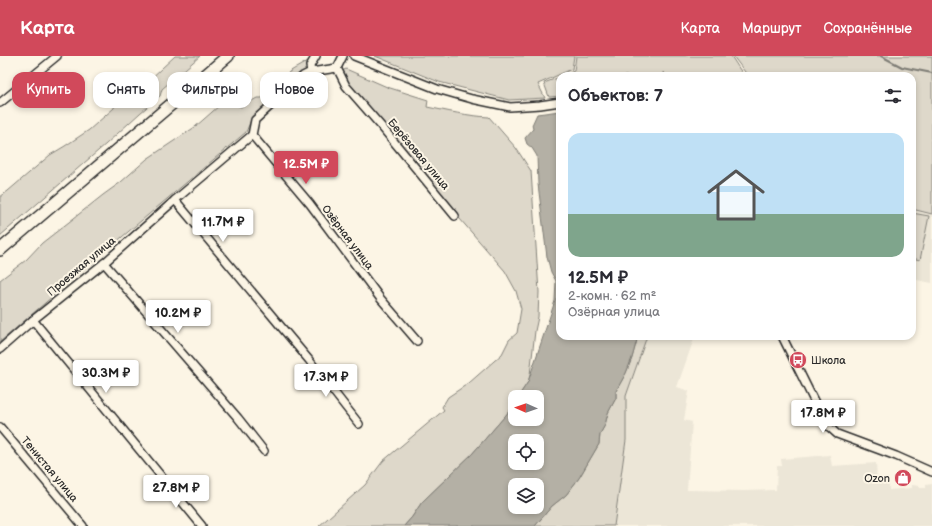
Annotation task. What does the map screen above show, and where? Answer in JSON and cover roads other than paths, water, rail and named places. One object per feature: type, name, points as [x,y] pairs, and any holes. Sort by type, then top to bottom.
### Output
[{"type":"main road","points":[[0,250],[228,56]]},
{"type":"street","points":[[0,103],[57,56]]},
{"type":"street","points":[[316,56],[310,66],[311,72],[337,68],[342,56]]},
{"type":"street","points":[[354,56],[437,88],[472,99],[510,107],[556,103]]},
{"type":"street","name":"Берёзовая улица","points":[[337,68],[346,86],[455,216]]},
{"type":"street","points":[[252,135],[255,120],[268,108]]},
{"type":"street","name":"Проезжая улица","points":[[0,349],[33,320],[104,263],[175,200],[252,135]]},
{"type":"street","name":"Озёрная улица","points":[[252,135],[310,204],[380,298],[417,342]]},
{"type":"street","points":[[175,200],[309,360],[359,424]]},
{"type":"street","points":[[104,263],[238,418],[264,451]]},
{"type":"street","points":[[33,320],[202,526]]},
{"type":"street","points":[[784,340],[814,402],[827,425],[837,434],[923,467],[932,472]]},
{"type":"street","name":"Тенистая улица","points":[[0,427],[82,526]]},
{"type":"waterway","points":[[881,56],[902,67],[932,73]]},
{"type":"place","name":"Школа","points":[[798,360]]},
{"type":"place","name":"Ozon","points":[[903,478]]}]
